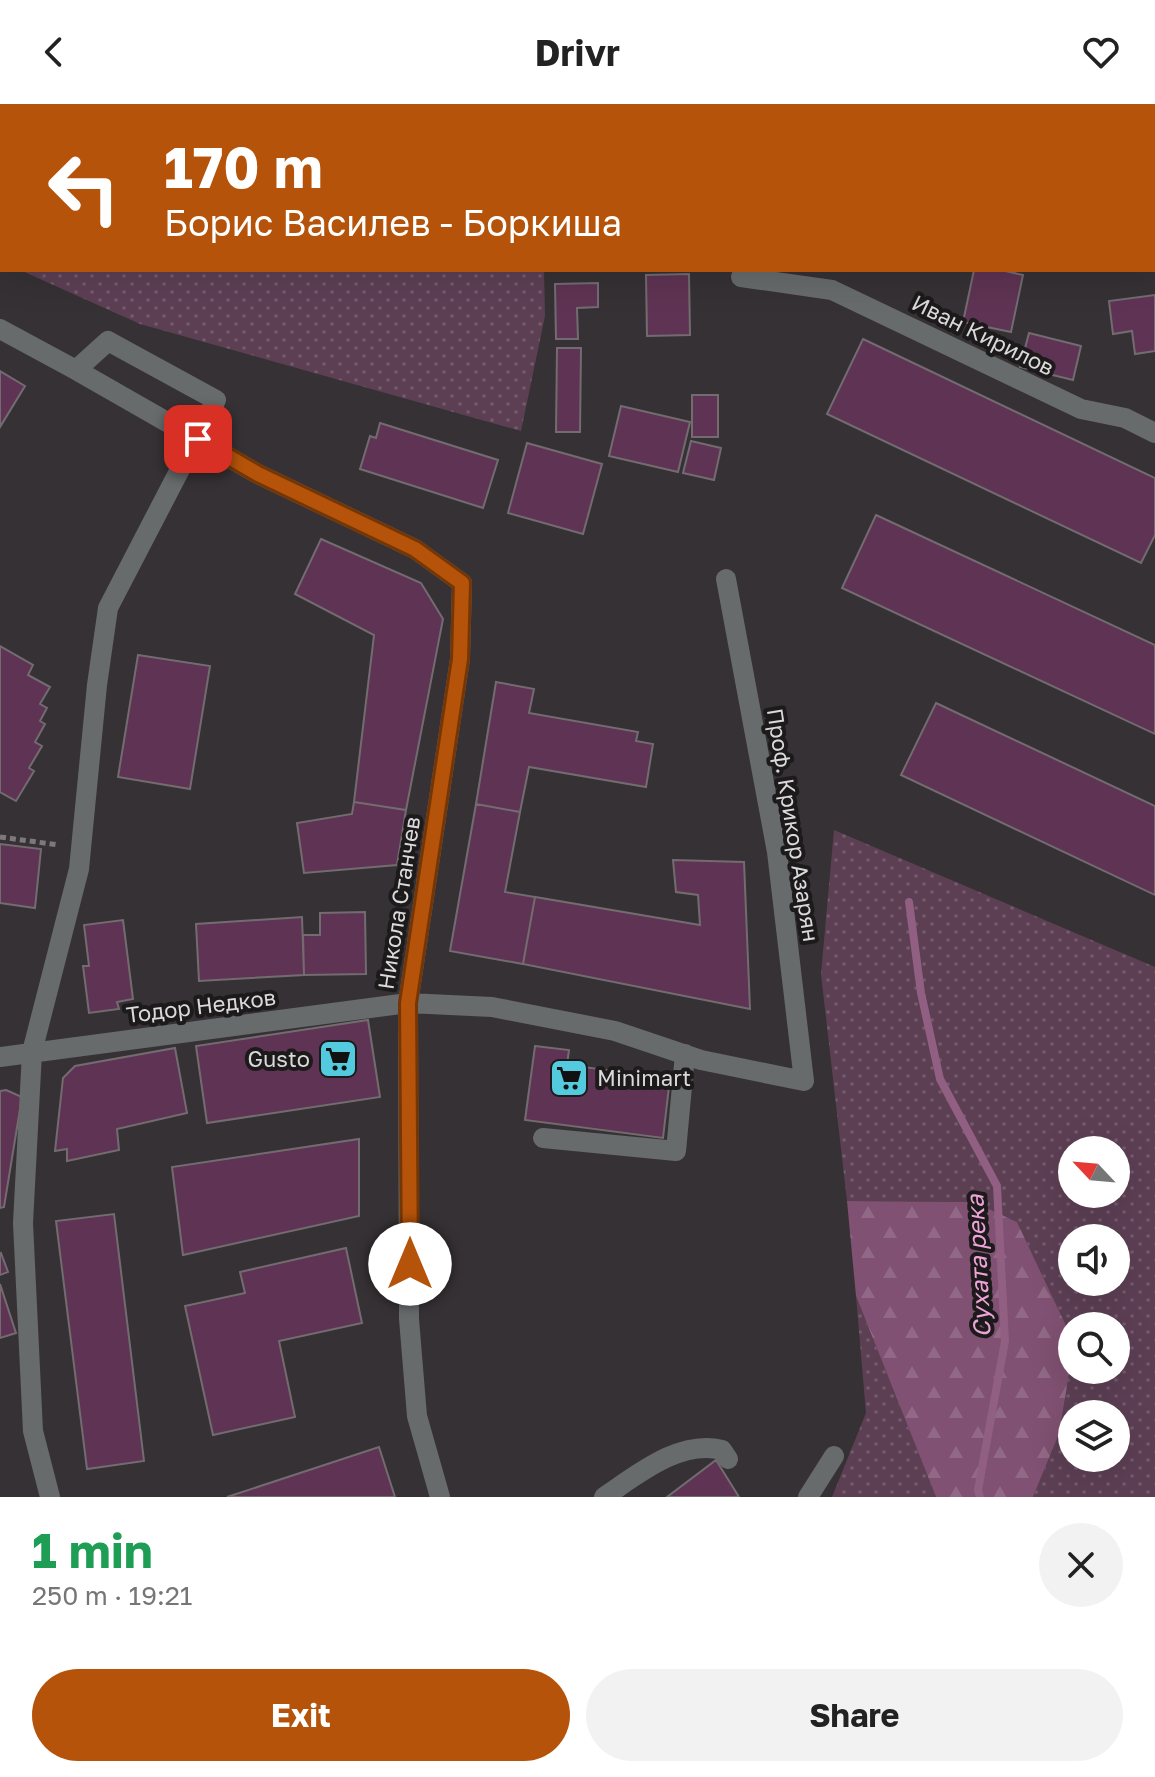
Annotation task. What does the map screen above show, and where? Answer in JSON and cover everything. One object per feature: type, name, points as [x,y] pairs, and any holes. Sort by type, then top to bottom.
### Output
[{"type":"street","name":"Иван Кирилов","points":[[741,277],[832,290],[1081,409],[1125,418],[1155,433]]},
{"type":"street","points":[[0,329],[198,439]]},
{"type":"street","points":[[50,1497],[33,1431],[23,1223],[32,1052],[79,869],[97,685],[108,608],[216,400],[108,341],[76,370]]},
{"type":"street","name":"Никола Станчев","points":[[198,439],[258,474],[415,549],[462,583],[460,659],[408,1003],[409,1319],[417,1416],[440,1497]]},
{"type":"street","name":"Проф. Крикор Азарян","points":[[726,579],[777,852],[804,1081]]},
{"type":"street","name":"Тодор Недков","points":[[0,1057],[408,1003],[492,1007],[615,1031],[685,1054],[804,1081]]},
{"type":"street","points":[[543,1138],[676,1151],[685,1054]]},
{"type":"street","points":[[604,1497],[640,1473],[681,1452],[707,1446],[722,1450],[728,1459]]},
{"type":"street","points":[[808,1497],[834,1456]]},
{"type":"path","points":[[0,837],[81,848]]},
{"type":"shaded area","points":[[24,272],[544,272],[545,316],[521,431],[140,324]]},
{"type":"shaded area","points":[[834,830],[1155,967],[1155,1497],[1033,1497],[1058,1436],[1058,1472],[1130,1472],[1130,1400],[1065,1400],[1067,1384],[1130,1384],[1130,1312],[1060,1312],[1017,1222],[974,1202],[847,1201],[821,974]]},
{"type":"shaded area","points":[[856,1296],[936,1497],[832,1497],[866,1413]]},
{"type":"green space","points":[[847,1201],[974,1202],[1017,1222],[1060,1312],[1058,1384],[1067,1384],[1065,1400],[1058,1400],[1058,1436],[1033,1497],[936,1497],[856,1296]]},
{"type":"building","points":[[974,272],[1023,275],[1011,332],[963,322]]},
{"type":"building","points":[[689,274],[690,335],[647,336],[646,275]]},
{"type":"building","points":[[598,283],[598,307],[577,308],[578,339],[556,339],[555,284]]},
{"type":"building","points":[[1155,295],[1155,351],[1135,354],[1132,331],[1113,334],[1109,301]]},
{"type":"building","points":[[1029,333],[1081,346],[1073,380],[1020,367]]},
{"type":"building","points":[[863,339],[1155,478],[1155,535],[1141,563],[827,414]]},
{"type":"building","points":[[557,348],[581,348],[580,432],[556,432]]},
{"type":"building","points":[[0,371],[25,386],[0,427]]},
{"type":"building","points":[[692,395],[718,395],[718,437],[692,437]]},
{"type":"building","points":[[621,406],[690,422],[678,472],[609,456]]},
{"type":"building","points":[[380,423],[498,460],[483,508],[360,469],[370,436],[376,438]]},
{"type":"building","points":[[691,441],[721,448],[714,480],[683,473]]},
{"type":"building","points":[[527,443],[602,464],[583,534],[508,513]]},
{"type":"building","points":[[876,515],[1155,645],[1155,734],[842,588]]},
{"type":"building","points":[[321,539],[421,583],[443,619],[406,810],[354,802],[374,635],[295,594]]},
{"type":"building","points":[[0,646],[33,665],[28,675],[50,687],[40,704],[47,708],[40,721],[45,724],[35,742],[42,746],[29,768],[34,771],[16,801],[0,792]]},
{"type":"building","points":[[138,655],[210,666],[190,789],[118,777]]},
{"type":"building","points":[[496,682],[534,689],[529,713],[638,732],[636,741],[653,744],[646,787],[529,767],[520,812],[476,804]]},
{"type":"building","points":[[936,703],[1155,806],[1155,895],[901,775]]},
{"type":"building","points":[[354,802],[406,810],[397,865],[304,873],[297,823],[352,814]]},
{"type":"building","points":[[476,804],[520,812],[505,892],[535,897],[523,964],[450,951]]},
{"type":"building","points":[[0,844],[41,849],[35,908],[0,903]]},
{"type":"building","points":[[673,860],[744,862],[750,1009],[523,964],[535,897],[700,925],[698,895],[676,892]]},
{"type":"building","points":[[365,912],[366,974],[304,975],[303,935],[320,935],[320,913]]},
{"type":"building","points":[[302,917],[304,975],[199,981],[196,924]]},
{"type":"building","points":[[123,920],[133,999],[117,1002],[119,1009],[89,1013],[83,966],[89,966],[84,925]]},
{"type":"building","points":[[368,1020],[380,1097],[207,1123],[196,1046]]},
{"type":"building","points":[[535,1046],[569,1050],[567,1065],[670,1078],[663,1138],[525,1120]]},
{"type":"building","points":[[175,1048],[187,1113],[117,1129],[119,1150],[67,1161],[67,1149],[55,1151],[63,1078],[75,1066]]},
{"type":"building","points":[[6,1090],[22,1097],[4,1207],[0,1208],[0,1091]]},
{"type":"building","points":[[359,1139],[359,1216],[183,1255],[172,1167]]},
{"type":"building","points":[[114,1214],[144,1461],[87,1469],[56,1221]]},
{"type":"building","points":[[346,1248],[362,1323],[279,1341],[295,1417],[213,1435],[185,1306],[245,1293],[240,1272]]},
{"type":"building","points":[[0,1254],[8,1272],[0,1275]]},
{"type":"building","points":[[0,1284],[16,1333],[0,1338]]},
{"type":"building","points":[[379,1447],[395,1497],[227,1497]]},
{"type":"building","points":[[716,1460],[739,1497],[667,1497]]},
{"type":"waterway","name":"Сухата река","points":[[909,902],[921,993],[940,1079],[997,1186],[1005,1341],[978,1490],[980,1497]]},
{"type":"place","name":"Gusto","points":[[338,1059]]},
{"type":"place","name":"Minimart","points":[[569,1078]]},
{"type":"route","points":[[198,439],[258,474],[415,549],[462,583],[460,659],[408,1003],[410,1264]]}]
